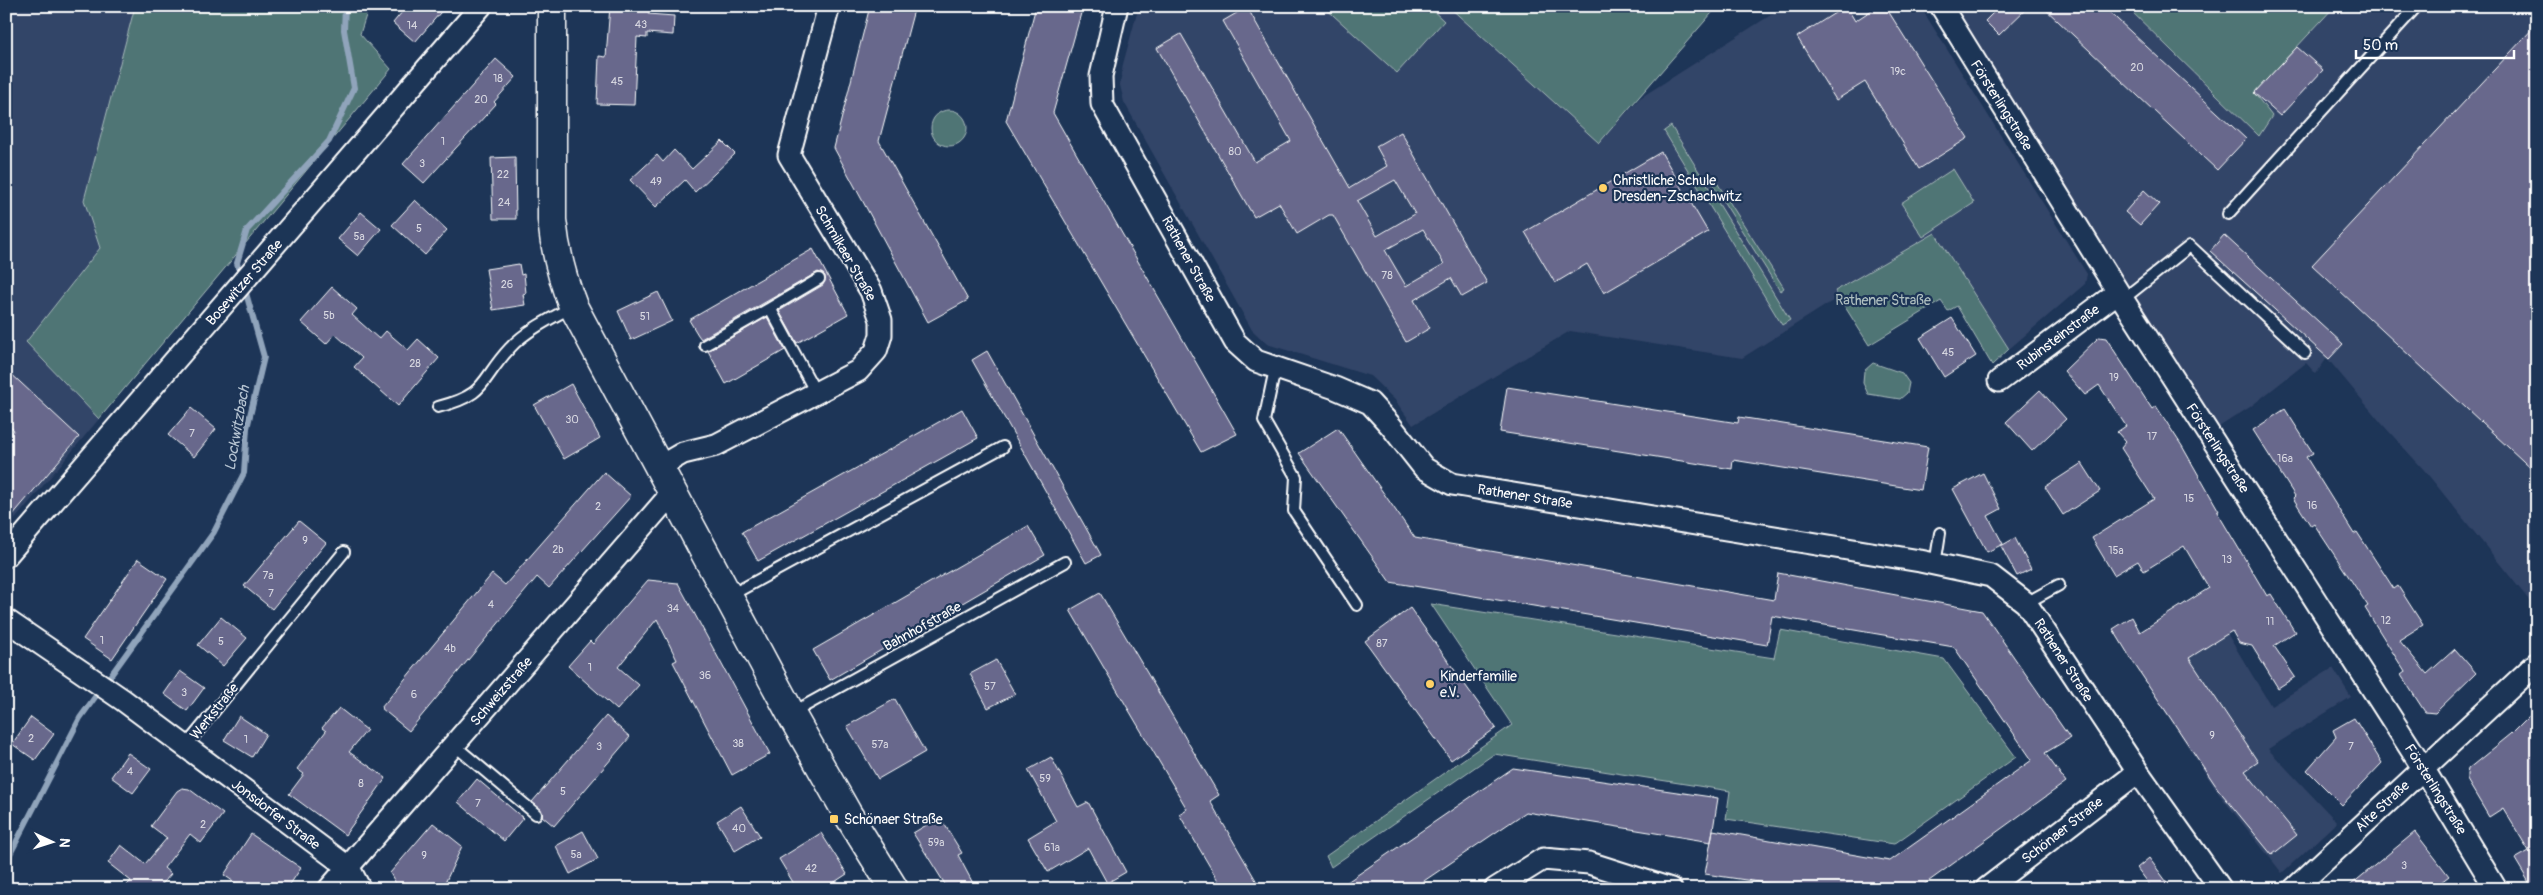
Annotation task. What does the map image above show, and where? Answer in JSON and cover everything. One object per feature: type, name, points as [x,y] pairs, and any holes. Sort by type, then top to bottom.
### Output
[{"type":"street","name":"Bosewitzer Straße","points":[[6,556],[227,303],[481,6]]},
{"type":"street","points":[[552,6],[552,220],[555,250],[563,282],[573,306],[791,714],[847,813],[894,889]]},
{"type":"street","name":"Schmilkaer Straße","points":[[659,467],[683,454],[716,445],[858,371],[876,351],[881,335],[881,320],[871,291],[789,155],[829,6]]},
{"type":"street","name":"Rathener Straße","points":[[1117,6],[1101,76],[1102,104],[1235,342],[1256,361],[1275,369],[1336,388],[1370,403],[1424,468],[1452,484],[1991,576],[2026,604],[2138,772],[2221,889]]},
{"type":"street","name":"Försterlingstraße","points":[[1941,6],[2120,296],[2423,768],[2496,889]]},
{"type":"street","name":"Rubinsteinstraße","points":[[1999,381],[2120,296]]},
{"type":"street","name":"Schweizstraße","points":[[329,889],[672,493]]},
{"type":"street","name":"Werkstraße","points":[[6,620],[122,700],[185,747]]},
{"type":"street","name":"Alte Straße","points":[[2294,889],[2537,663]]},
{"type":"street","name":"Jonsdorfer Straße","points":[[185,747],[348,868],[360,889]]},
{"type":"street","name":"Schönaer Straße","points":[[1986,889],[2138,772]]},
{"type":"street","points":[[1502,887],[1543,859],[1589,863],[1664,888]]},
{"type":"lane","points":[[2228,214],[2417,6]]},
{"type":"lane","points":[[2120,296],[2190,246],[2305,353]]},
{"type":"lane","points":[[705,345],[819,279]]},
{"type":"lane","points":[[438,407],[460,401],[476,392],[486,382],[511,347],[552,317],[573,306]]},
{"type":"lane","points":[[770,308],[816,393]]},
{"type":"lane","points":[[1275,369],[1264,421],[1296,477],[1294,510],[1358,606]]},
{"type":"lane","points":[[729,597],[1003,448]]},
{"type":"lane","points":[[1935,565],[1940,533]]},
{"type":"lane","name":"Werkstraße","points":[[185,747],[344,552]]},
{"type":"lane","name":"Bahnhofstraße","points":[[791,714],[1066,562]]},
{"type":"lane","points":[[2026,604],[2059,585]]},
{"type":"lane","points":[[454,745],[536,814]]},
{"type":"shaded area","points":[[6,6],[135,6],[84,200],[100,248],[26,342],[99,419],[6,530]]},
{"type":"shaded area","name":"Christliche Schule Dresden-Zschachwitz","points":[[1139,6],[1448,6],[1599,143],[1640,98],[1785,6],[1920,6],[2087,274],[2085,284],[2009,349],[1935,233],[1836,291],[1839,297],[1742,358],[1570,331],[1413,425],[1394,399],[1370,376],[1267,344],[1252,330],[1124,102],[1120,85],[1123,64]]},
{"type":"shaded area","points":[[1942,6],[2537,6],[2537,610],[2425,471],[2383,425],[2327,358],[2316,374],[2306,363],[2250,407],[2211,432]]},
{"type":"shaded area","points":[[2214,612],[2271,706],[2333,668],[2351,697],[2268,749],[2337,822],[2282,873],[2219,794],[2133,663]]},
{"type":"green space","points":[[135,6],[369,6],[360,34],[391,69],[99,419],[26,342],[100,248],[84,200]]},
{"type":"green space","points":[[1323,6],[1428,6],[1444,21],[1397,73]]},
{"type":"green space","points":[[1448,6],[1718,6],[1599,143]]},
{"type":"green space","points":[[2126,6],[2335,6],[2254,93],[2272,116],[2259,136]]},
{"type":"green space","points":[[949,110],[961,116],[967,128],[961,140],[949,146],[937,140],[931,128],[937,116]]},
{"type":"green space","points":[[1671,126],[1790,320],[1782,325],[1664,131]]},
{"type":"green space","points":[[1953,169],[1974,203],[1923,237],[1901,203]]},
{"type":"green space","points":[[1716,181],[1784,288],[1780,291],[1713,185]]},
{"type":"green space","name":"Rathener Straße","points":[[1935,233],[2009,349],[1992,365],[1957,306],[1948,311],[1941,301],[1869,345],[1835,291]]},
{"type":"green space","points":[[1873,363],[1902,373],[1909,383],[1907,393],[1900,399],[1868,394],[1863,383],[1864,371]]},
{"type":"green space","points":[[1431,604],[1774,658],[1780,630],[1944,659],[2016,757],[1894,844],[1726,819],[1730,791],[1494,754],[1331,867],[1326,856],[1512,725]]},
{"type":"building","points":[[407,6],[446,6],[415,42],[393,23]]},
{"type":"building","points":[[610,6],[649,6],[648,14],[674,16],[673,35],[647,33],[647,38],[637,37],[634,105],[597,104],[599,56],[606,57]]},
{"type":"building","points":[[870,6],[915,6],[879,141],[968,300],[928,322],[834,148]]},
{"type":"building","points":[[1036,6],[1083,6],[1053,113],[1237,434],[1201,452],[1006,121]]},
{"type":"building","points":[[1846,6],[1855,21],[1878,6],[1885,6],[1968,138],[1919,169],[1865,82],[1836,100],[1797,37]]},
{"type":"building","points":[[2000,6],[2029,6],[1999,35],[1985,21]]},
{"type":"building","points":[[2042,6],[2103,6],[2246,139],[2217,170]]},
{"type":"building","points":[[1247,7],[1350,188],[1387,166],[1376,146],[1401,132],[1487,283],[1462,297],[1451,278],[1414,300],[1430,328],[1406,342],[1333,215],[1329,215],[1297,234],[1279,203],[1254,217],[1157,48],[1181,34],[1255,162],[1291,141],[1223,21]],"holes":[[[1395,180],[1415,214],[1377,236],[1357,201]],[[1423,229],[1444,264],[1406,286],[1385,250]]]},
{"type":"building","points":[[2537,24],[2537,474],[2312,265]]},
{"type":"building","points":[[2297,47],[2323,70],[2280,116],[2254,93]]},
{"type":"building","points":[[496,59],[516,77],[494,102],[496,104],[424,183],[403,164]]},
{"type":"building","points":[[722,141],[735,154],[695,192],[685,180],[656,207],[630,180],[657,155],[663,162],[674,150],[692,169]]},
{"type":"building","points":[[1661,152],[1708,232],[1604,293],[1587,264],[1555,283],[1525,232]]},
{"type":"building","points":[[515,157],[516,219],[493,219],[491,158]]},
{"type":"building","points":[[2144,190],[2159,204],[2140,225],[2125,212]]},
{"type":"building","points":[[415,200],[447,230],[425,255],[392,225]]},
{"type":"building","points":[[361,212],[381,229],[358,256],[338,239]]},
{"type":"building","points":[[2224,235],[2343,344],[2329,359],[2210,251]]},
{"type":"building","points":[[813,249],[848,314],[797,343],[779,311],[823,285],[825,276],[818,272],[701,339],[689,320]]},
{"type":"building","points":[[519,264],[521,275],[524,274],[526,293],[523,294],[525,305],[493,310],[486,269]]},
{"type":"building","points":[[332,287],[357,309],[352,315],[379,339],[386,331],[408,350],[418,339],[439,358],[398,406],[354,367],[362,358],[335,334],[326,344],[301,322]]},
{"type":"building","points":[[658,292],[672,321],[631,340],[618,311]]},
{"type":"building","points":[[767,317],[785,350],[726,384],[708,351]]},
{"type":"building","points":[[1952,318],[1976,356],[1944,377],[1920,338]]},
{"type":"building","points":[[2099,337],[2106,338],[2152,409],[2156,406],[2182,446],[2219,511],[2217,512],[2267,596],[2271,594],[2295,632],[2274,646],[2295,677],[2278,688],[2252,646],[2239,643],[2232,631],[2189,658],[2258,762],[2245,771],[2297,835],[2272,855],[2218,789],[2113,629],[2132,617],[2140,632],[2209,588],[2184,546],[2144,571],[2138,561],[2114,575],[2092,538],[2154,499],[2121,448],[2126,442],[2117,432],[2126,426],[2099,385],[2085,395],[2064,371]]},
{"type":"building","points":[[987,351],[1101,555],[1086,563],[972,360]]},
{"type":"building","points":[[6,369],[79,437],[6,523],[6,440],[14,430],[6,423]]},
{"type":"building","points":[[571,384],[600,438],[564,459],[534,405]]},
{"type":"building","points":[[1507,387],[1738,423],[1739,417],[1928,447],[1921,490],[1733,460],[1732,469],[1500,432]]},
{"type":"building","points":[[2040,390],[2066,419],[2032,451],[2006,422]]},
{"type":"building","points":[[191,408],[216,429],[194,457],[168,435]]},
{"type":"building","points":[[962,409],[978,438],[758,561],[742,532]]},
{"type":"building","points":[[2285,409],[2313,453],[2306,457],[2354,534],[2357,532],[2394,589],[2398,586],[2423,625],[2399,640],[2427,674],[2455,649],[2476,673],[2435,713],[2425,712],[2401,675],[2405,672],[2365,608],[2368,606],[2314,524],[2311,526],[2293,498],[2295,496],[2253,430]]},
{"type":"building","points":[[1338,428],[1415,538],[1774,600],[1778,573],[1982,611],[2070,738],[2045,753],[2066,782],[1918,889],[1807,889],[1705,874],[1713,830],[1890,861],[2032,760],[1954,647],[1772,616],[1767,645],[1390,582],[1299,453]]},
{"type":"building","points":[[2082,463],[2100,491],[2063,515],[2045,487]]},
{"type":"building","points":[[604,472],[631,496],[549,588],[537,577],[409,731],[381,708],[492,574],[505,585]]},
{"type":"building","points":[[1983,473],[2001,509],[1988,516],[2003,544],[1987,552],[1953,489]]},
{"type":"building","points":[[299,521],[326,543],[272,609],[244,586]]},
{"type":"building","points":[[1028,526],[1045,555],[830,680],[813,650]]},
{"type":"building","points":[[2015,538],[2031,569],[2017,576],[2001,546]]},
{"type":"building","points":[[138,559],[167,579],[112,659],[83,639]]},
{"type":"building","points":[[648,580],[678,583],[770,754],[732,775],[673,662],[677,660],[657,619],[618,667],[639,685],[617,710],[568,666],[590,641],[593,644]]},
{"type":"building","points":[[1100,593],[1219,795],[1210,801],[1261,889],[1223,889],[1179,814],[1187,809],[1070,610]]},
{"type":"building","name":"Kinderfamilie e.V.","points":[[1410,608],[1496,728],[1451,760],[1365,641]]},
{"type":"building","points":[[221,617],[247,638],[223,666],[198,645]]},
{"type":"building","points":[[996,660],[1015,694],[988,708],[970,674]]},
{"type":"building","points":[[180,671],[204,688],[187,711],[164,694]]},
{"type":"building","points":[[895,699],[925,752],[878,779],[847,726]]},
{"type":"building","points":[[339,708],[367,730],[349,752],[386,778],[345,835],[289,794],[304,774],[297,769],[326,731],[322,728]]},
{"type":"building","points":[[2537,708],[2537,889],[2533,889],[2515,859],[2529,851],[2503,808],[2489,817],[2467,780],[2467,774],[2468,769],[2511,734]]},
{"type":"building","points":[[239,716],[266,734],[252,757],[224,740]]},
{"type":"building","points":[[606,716],[630,737],[554,826],[542,816],[541,809],[532,802]]},
{"type":"building","points":[[31,717],[54,734],[35,760],[12,744]]},
{"type":"building","points":[[2354,718],[2382,763],[2342,805],[2307,770],[2336,737],[2333,730]]},
{"type":"building","points":[[128,753],[151,769],[133,793],[111,777]]},
{"type":"building","points":[[1051,757],[1078,807],[1088,802],[1126,872],[1107,883],[1088,848],[1048,872],[1028,838],[1056,821],[1028,770]]},
{"type":"building","points":[[1513,768],[1718,798],[1711,842],[1526,812],[1412,889],[1337,889]]},
{"type":"building","points":[[477,779],[523,818],[504,841],[458,802]]},
{"type":"building","points":[[182,788],[189,789],[223,814],[201,843],[190,834],[164,868],[171,874],[158,889],[123,889],[131,881],[108,863],[121,845],[145,864],[167,838],[151,826],[177,791]]},
{"type":"building","points":[[741,806],[760,836],[735,851],[717,821]]},
{"type":"building","points":[[940,817],[962,853],[958,855],[976,889],[948,889],[913,833]]},
{"type":"building","points":[[433,823],[462,846],[446,881],[435,889],[399,889],[390,873]]},
{"type":"building","points":[[583,831],[598,859],[570,874],[556,846]]},
{"type":"building","points":[[2415,832],[2449,876],[2432,889],[2346,889]]},
{"type":"building","points":[[821,833],[847,874],[824,889],[797,889],[779,859]]},
{"type":"building","points":[[251,834],[301,868],[287,889],[244,889],[224,875]]},
{"type":"building","points":[[2149,858],[2172,889],[2153,889],[2137,868]]},
{"type":"waterway","name":"Lockwitzbach","points":[[241,277],[237,263],[247,230],[329,141],[354,88],[344,30],[345,6]]},
{"type":"waterway","name":"Lockwitzbach","points":[[6,862],[80,718],[214,532],[244,473],[247,428],[264,357],[244,286]]},
{"type":"place","name":"Christliche Schule Dresden-Zschachwitz","points":[[1603,188]]},
{"type":"place","name":"Kinderfamilie e.V.","points":[[1430,684]]},
{"type":"place","name":"Schönaer Straße","points":[[834,819]]}]
